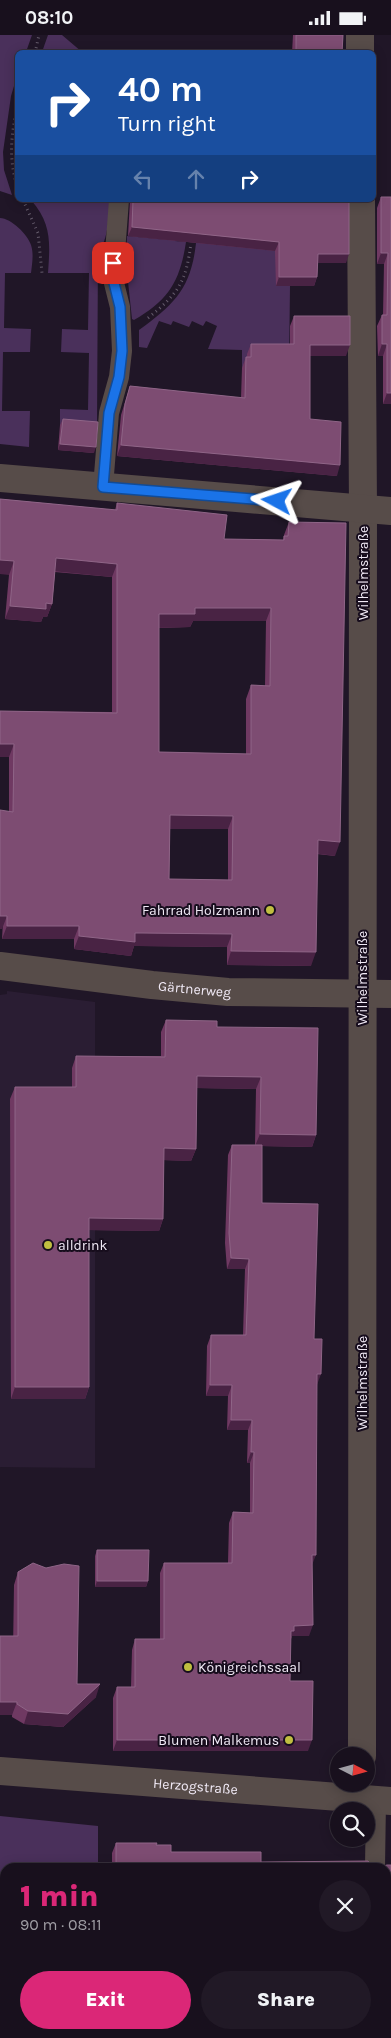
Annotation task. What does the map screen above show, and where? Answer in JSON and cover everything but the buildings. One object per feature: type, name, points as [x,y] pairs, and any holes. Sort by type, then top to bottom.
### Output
[{"type":"street","points":[[360,35],[360,50]]},
{"type":"street","name":"Wilhelmstraße","points":[[360,202],[363,509],[362,1747]]},
{"type":"street","points":[[0,478],[391,511]]},
{"type":"street","name":"Gärtnerweg","points":[[0,966],[187,989],[362,995],[391,994]]},
{"type":"street","name":"Herzogstraße","points":[[0,1771],[373,1796]]},
{"type":"lane","points":[[103,487],[109,413],[119,377],[122,328],[120,307],[113,279],[119,202]]},
{"type":"lane","points":[[373,1796],[376,1863]]},
{"type":"path","points":[[36,50],[39,35]]},
{"type":"path","points":[[15,120],[10,148],[12,171],[15,180]]},
{"type":"path","points":[[24,202],[38,233],[42,273]]},
{"type":"path","points":[[122,328],[134,326],[148,318],[171,298],[183,282],[189,263],[191,243]]},
{"type":"shaded area","points":[[0,35],[32,35],[27,50],[15,50],[15,83],[11,96],[3,152],[4,170],[12,195],[0,191]]},
{"type":"shaded area","points":[[48,35],[62,35],[80,50],[43,50]]},
{"type":"shaded area","points":[[33,202],[110,202],[106,234],[98,253],[97,428],[60,425],[60,409],[88,410],[89,353],[61,352],[62,329],[88,330],[89,273],[48,273],[48,234],[43,217]]},
{"type":"shaded area","points":[[287,202],[291,202],[276,273],[276,286],[290,286],[289,368],[248,354],[247,368],[242,368],[242,350],[208,349],[217,326],[206,321],[203,326],[192,321],[189,327],[173,321],[171,325],[159,321],[147,348],[139,347],[139,330],[172,303],[179,294],[190,272],[196,243]]},
{"type":"shaded area","points":[[0,218],[14,224],[23,232],[31,245],[32,252],[31,273],[5,273],[4,328],[31,329],[30,352],[3,352],[2,411],[30,411],[29,447],[0,444]]},
{"type":"shaded area","points":[[127,236],[168,240],[175,237],[175,241],[186,242],[180,268],[171,288],[156,305],[134,320],[132,319],[126,263]]},
{"type":"shaded area","points":[[7,991],[95,1002],[95,1468],[0,1467],[0,995],[7,994]]},
{"type":"shaded area","points":[[0,1816],[98,1826],[98,1863],[0,1863]]},
{"type":"place","name":"Fahrrad Holzmann","points":[[270,910]]},
{"type":"place","name":"alldrink","points":[[48,1245]]},
{"type":"place","name":"Königreichssaal","points":[[188,1667]]},
{"type":"place","name":"Blumen Malkemus","points":[[289,1740]]},
{"type":"route","points":[[113,263],[113,279],[120,307],[122,351],[119,377],[109,413],[103,487],[277,501]]}]
